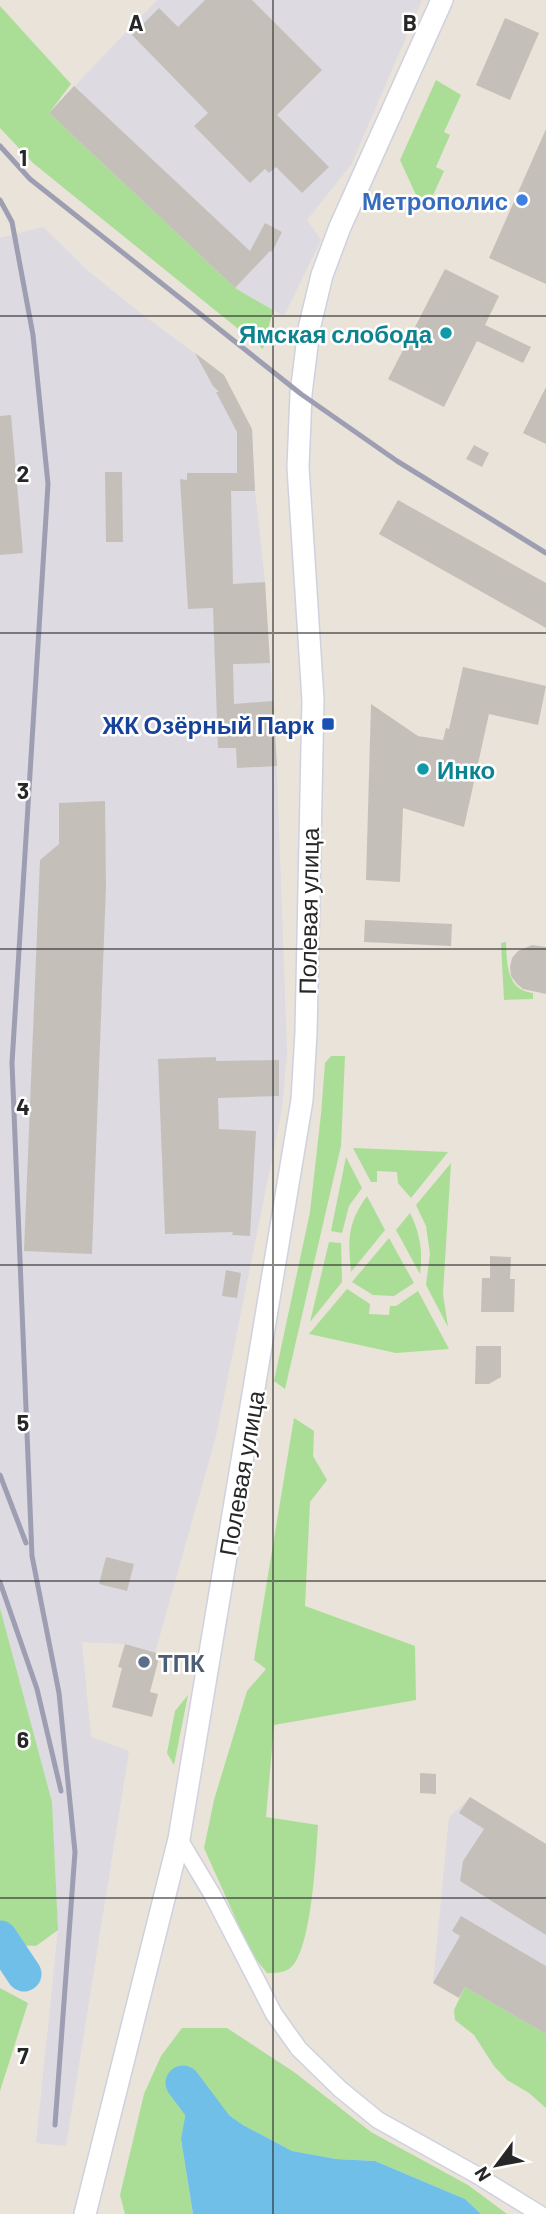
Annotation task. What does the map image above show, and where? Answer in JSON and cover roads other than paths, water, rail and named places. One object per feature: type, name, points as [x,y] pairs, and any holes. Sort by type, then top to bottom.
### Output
[{"type":"street","name":"Полевая улица","points":[[85,2214],[179,1839],[302,1100],[306,1033],[313,700],[298,467],[301,394],[309,329],[322,275],[340,227],[442,0]]},
{"type":"street","points":[[179,1839],[212,1894],[274,2014],[299,2049],[340,2089],[378,2120],[540,2214]]},
{"type":"water","points":[[203,2097],[243,2125],[292,2151],[336,2159],[375,2161],[465,2199],[481,2214],[193,2214],[181,2139],[187,2107]]},
{"type":"waterway","points":[[0,1938],[24,1974]]},
{"type":"waterway","points":[[183,2083],[225,2139]]},
{"type":"railway","points":[[0,146],[30,179],[301,394],[397,461],[546,553]]},
{"type":"railway","points":[[0,200],[12,222],[33,335],[48,484],[12,1063],[32,1556],[59,1693],[75,1852],[55,2125]]},
{"type":"railway","points":[[0,1475],[26,1543]]},
{"type":"railway","points":[[0,1582],[37,1689],[61,1791]]},
{"type":"place","name":"Метрополис","points":[[522,200]]},
{"type":"place","name":"Ямская слобода","points":[[446,333]]},
{"type":"place","name":"ЖК Озёрный Парк","points":[[328,724]]},
{"type":"place","name":"Инко","points":[[423,769]]},
{"type":"place","name":"ТПК","points":[[144,1662]]}]
